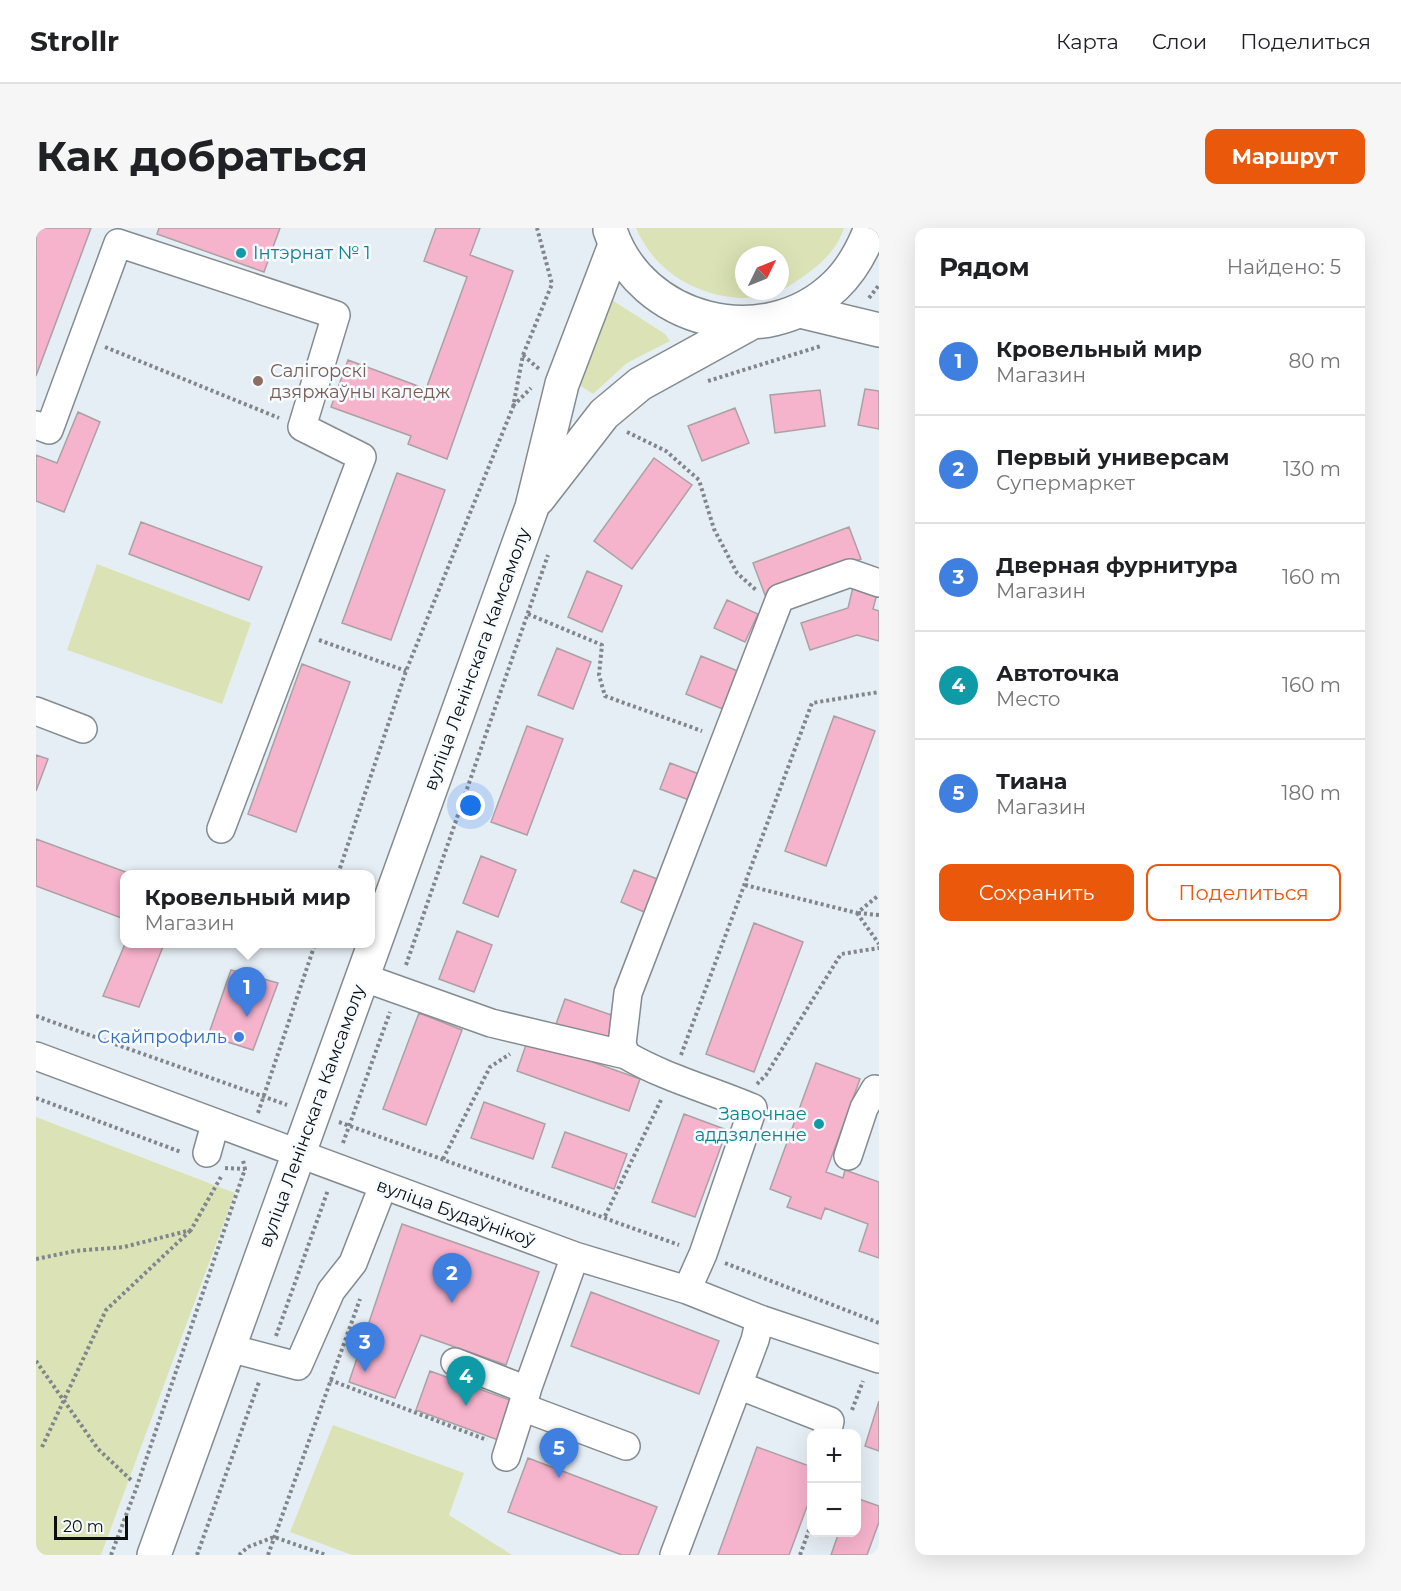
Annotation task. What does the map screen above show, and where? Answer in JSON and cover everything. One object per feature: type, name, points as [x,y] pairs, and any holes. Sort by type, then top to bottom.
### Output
[{"type":"main road","points":[[612,236],[638,279],[670,304],[708,320],[749,324],[775,320],[800,311],[836,286],[862,252],[871,228]]},
{"type":"main road","name":"вуліца Ленінскага Камсамолу","points":[[375,941],[532,507],[562,384],[612,236]]},
{"type":"main road","points":[[800,311],[879,330]]},
{"type":"main road","name":"вуліца Ленінскага Камсамолу","points":[[532,507],[604,414],[631,392],[749,324]]},
{"type":"main road","name":"вуліца Ленінскага Камсамолу","points":[[158,1554],[229,1348],[372,948]]},
{"type":"street","points":[[36,425],[49,430],[118,243],[336,315],[302,427],[362,456],[221,829]]},
{"type":"street","points":[[626,1055],[622,1044],[628,993],[780,598],[850,573],[879,583]]},
{"type":"street","points":[[36,711],[83,729]]},
{"type":"street","points":[[362,977],[491,1023],[626,1055],[655,1072],[673,1075],[753,1108],[703,1254],[687,1290]]},
{"type":"street","name":"вуліца Будаўнікоў","points":[[36,1056],[575,1256],[687,1290],[760,1319],[879,1359]]},
{"type":"street","points":[[848,1156],[864,1108],[875,1089],[879,1090]]},
{"type":"street","points":[[210,1160],[215,1124]]},
{"type":"street","points":[[229,1348],[298,1366],[331,1291],[353,1263],[383,1186]]},
{"type":"street","points":[[507,1452],[575,1256]]},
{"type":"street","points":[[674,1555],[738,1385],[760,1319]]},
{"type":"street","points":[[455,1362],[524,1399],[626,1446]]},
{"type":"street","points":[[738,1385],[830,1421],[828,1429]]},
{"type":"path","points":[[339,870],[406,671],[513,407],[523,356],[552,284],[537,228]]},
{"type":"path","points":[[84,338],[302,427]]},
{"type":"path","points":[[707,382],[831,344]]},
{"type":"path","points":[[523,356],[544,374]]},
{"type":"path","points":[[513,407],[536,382]]},
{"type":"path","points":[[621,441],[637,425]]},
{"type":"path","points":[[628,432],[666,451],[699,480],[714,529],[737,573],[776,607]]},
{"type":"path","points":[[550,548],[349,1126],[605,1216],[879,1323]]},
{"type":"path","points":[[527,614],[602,645],[598,675],[605,696],[725,740]]},
{"type":"path","points":[[296,632],[406,671]]},
{"type":"path","points":[[605,1216],[673,1075],[812,703],[879,692]]},
{"type":"path","points":[[745,885],[857,913],[879,915]]},
{"type":"path","points":[[857,913],[879,895]]},
{"type":"path","points":[[740,1102],[766,1075],[841,954],[879,946],[857,913]]},
{"type":"path","points":[[36,1016],[264,1099],[314,948]]},
{"type":"path","points":[[443,1159],[490,1067],[509,1057],[522,1031]]},
{"type":"path","points":[[36,1098],[210,1160],[245,1169]]},
{"type":"path","points":[[42,1447],[106,1310],[192,1230],[210,1160]]},
{"type":"path","points":[[111,1555],[136,1489],[245,1169],[243,1162]]},
{"type":"path","points":[[36,1259],[75,1251],[124,1247],[192,1230]]},
{"type":"path","points":[[268,1555],[362,1293]]},
{"type":"path","points":[[36,1361],[98,1449],[131,1480]]},
{"type":"path","points":[[330,1380],[507,1452]]},
{"type":"path","points":[[239,1555],[248,1547],[274,1536],[326,1555]]},
{"type":"path","points":[[800,1555],[807,1536]]},
{"type":"green space","points":[[636,228],[844,228],[834,248],[820,264],[789,286],[789,246],[735,246],[735,297],[710,293],[679,279],[654,257]]},
{"type":"green space","points":[[612,300],[665,334],[670,341],[627,363],[593,394],[576,383],[600,320]]},
{"type":"green space","points":[[97,564],[251,623],[222,704],[67,650]]},
{"type":"green space","points":[[36,1117],[235,1193],[101,1555],[36,1555]]},
{"type":"green space","points":[[333,1425],[464,1473],[449,1515],[512,1555],[352,1555],[290,1532]]},
{"type":"building","points":[[36,228],[91,228],[36,376]]},
{"type":"building","name":"Інтэрнат № 1","points":[[159,228],[280,228],[264,272],[157,234]]},
{"type":"building","points":[[436,228],[480,228],[470,255],[513,271],[447,459],[408,444],[411,436],[331,407],[348,360],[426,389],[467,277],[424,261]]},
{"type":"building","points":[[865,389],[879,391],[879,429],[858,425]]},
{"type":"building","points":[[820,390],[825,426],[775,433],[770,395]]},
{"type":"building","points":[[735,408],[749,443],[702,461],[688,426]]},
{"type":"building","points":[[78,412],[100,422],[64,512],[36,501],[36,455],[57,463]]},
{"type":"building","points":[[654,458],[692,485],[632,569],[594,541]]},
{"type":"building","points":[[397,473],[445,490],[391,640],[342,623]]},
{"type":"building","points":[[141,522],[262,567],[249,600],[129,554]]},
{"type":"building","points":[[849,527],[861,559],[765,595],[753,563]]},
{"type":"building","points":[[587,571],[622,586],[602,632],[568,617]]},
{"type":"building","points":[[854,583],[878,590],[873,609],[879,611],[879,641],[857,635],[810,650],[801,623],[848,608]]},
{"type":"building","points":[[727,600],[758,614],[745,642],[714,628]]},
{"type":"building","points":[[557,648],[591,662],[573,709],[538,695]]},
{"type":"building","points":[[701,656],[745,674],[730,712],[686,694]]},
{"type":"building","points":[[302,664],[350,682],[296,832],[248,814]]},
{"type":"building","points":[[834,716],[875,731],[826,866],[785,851]]},
{"type":"building","points":[[527,726],[563,739],[527,835],[491,822]]},
{"type":"building","points":[[36,755],[48,759],[36,791]]},
{"type":"building","points":[[670,763],[707,777],[697,803],[660,789]]},
{"type":"building","points":[[36,839],[120,870],[120,918],[36,886]]},
{"type":"building","points":[[481,856],[516,870],[498,917],[463,903]]},
{"type":"building","points":[[634,870],[665,882],[651,915],[621,902]]},
{"type":"building","points":[[754,923],[803,942],[754,1072],[706,1054]]},
{"type":"building","points":[[457,931],[492,945],[474,992],[439,979]]},
{"type":"building","points":[[123,948],[162,948],[139,1007],[103,996]]},
{"type":"building","points":[[231,970],[278,983],[253,1050],[208,1036]]},
{"type":"building","points":[[565,999],[620,1018],[611,1044],[556,1024]]},
{"type":"building","points":[[419,1013],[462,1030],[426,1125],[383,1109]]},
{"type":"building","points":[[528,1039],[640,1079],[629,1111],[517,1071]]},
{"type":"building","name":"Завочнае аддзяленне","points":[[816,1063],[860,1079],[826,1172],[843,1178],[845,1170],[879,1182],[879,1258],[859,1251],[868,1224],[825,1208],[821,1219],[787,1207],[791,1197],[770,1189]]},
{"type":"building","points":[[484,1102],[545,1124],[533,1159],[471,1138]]},
{"type":"building","points":[[684,1114],[727,1130],[695,1217],[652,1202]]},
{"type":"building","points":[[565,1132],[627,1154],[614,1189],[552,1167]]},
{"type":"building","points":[[402,1224],[539,1272],[506,1365],[421,1335],[395,1398],[349,1382]]},
{"type":"building","points":[[591,1292],[719,1341],[699,1394],[571,1346]]},
{"type":"building","points":[[430,1371],[515,1402],[501,1441],[416,1410]]},
{"type":"building","points":[[879,1401],[879,1451],[865,1446]]},
{"type":"building","points":[[757,1447],[807,1465],[807,1506],[789,1555],[718,1555]]},
{"type":"building","points":[[528,1458],[657,1507],[638,1555],[622,1555],[508,1512]]},
{"type":"building","points":[[861,1500],[879,1506],[879,1522],[867,1555],[831,1555],[837,1537],[861,1537]]},
{"type":"place","name":"Інтэрнат № 1","points":[[241,253]]},
{"type":"place","name":"Салігорскі дзяржаўны каледж","points":[[258,381]]},
{"type":"place","name":"Кровельный мир","points":[[247,1017]]},
{"type":"place","name":"Скайпрофиль","points":[[239,1037]]},
{"type":"place","name":"Завочнае аддзяленне","points":[[819,1124]]},
{"type":"place","name":"Первый универсам","points":[[452,1303]]},
{"type":"place","name":"Дверная фурнитура","points":[[365,1372]]},
{"type":"place","name":"Автоточка","points":[[466,1406]]},
{"type":"place","name":"Тиана","points":[[559,1478]]}]
